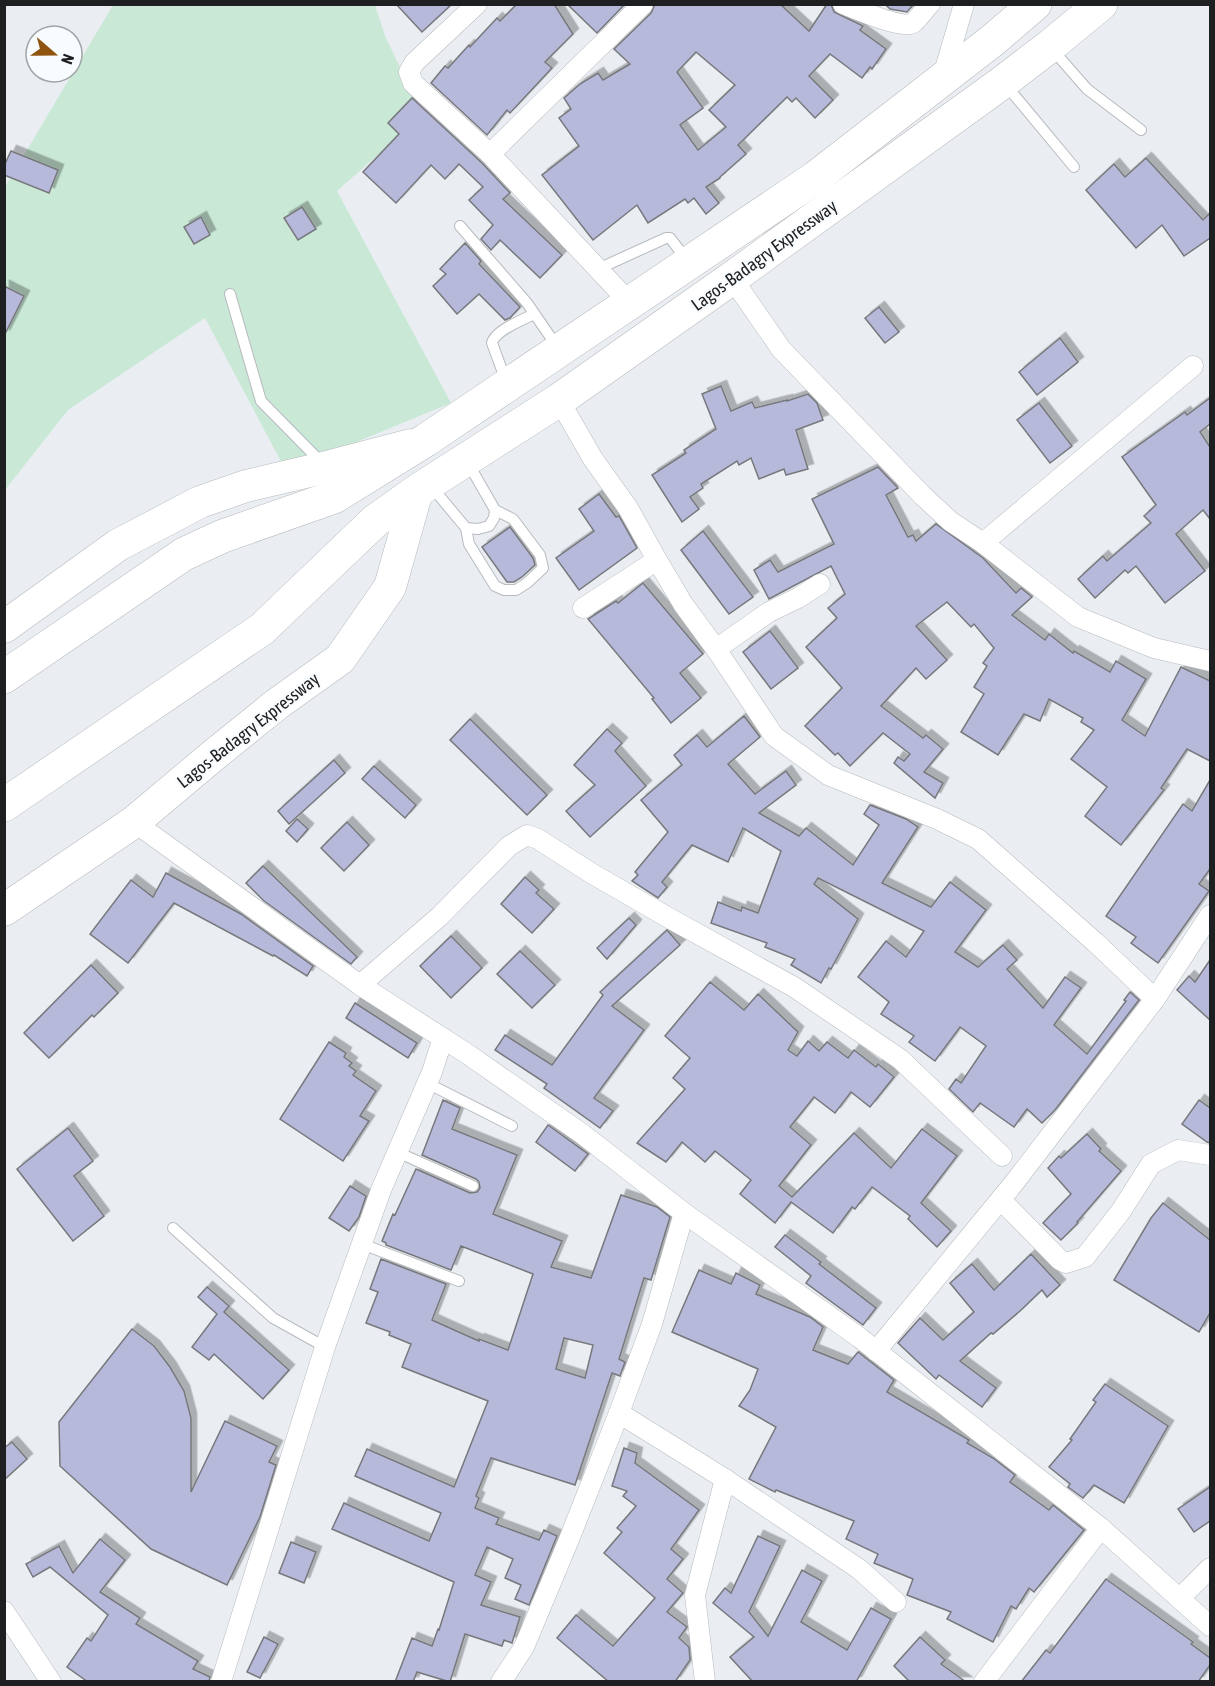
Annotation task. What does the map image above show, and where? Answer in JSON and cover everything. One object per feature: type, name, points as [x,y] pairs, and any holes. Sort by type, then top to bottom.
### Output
[{"type":"highway","name":"Lagos-Badagry Expressway","points":[[4,677],[184,554],[223,536],[334,497],[426,440],[815,178],[993,40],[1035,4]]},
{"type":"highway","name":"Lagos-Badagry Expressway","points":[[4,805],[262,629],[375,521],[423,487],[559,400],[732,278],[1003,82],[1101,4]]},
{"type":"main road","name":"Lagos-Badagry Expressway","points":[[4,627],[118,545],[200,502],[246,486],[426,440]]},
{"type":"main road","name":"Lagos-Badagry Expressway","points":[[4,910],[134,822],[277,704],[340,659],[390,587],[423,487]]},
{"type":"street","points":[[477,4],[414,63],[409,72],[413,82],[490,154],[630,303]]},
{"type":"street","points":[[490,154],[644,4]]},
{"type":"street","points":[[843,4],[906,25],[913,23],[930,4]]},
{"type":"street","points":[[941,81],[964,4]]},
{"type":"street","points":[[732,278],[781,349],[950,521],[983,543],[1078,617],[1154,648],[1210,661]]},
{"type":"street","points":[[983,543],[1193,366]]},
{"type":"street","points":[[559,400],[593,459],[628,508],[683,604],[774,736],[828,776],[937,819],[978,839],[1088,936],[1155,999]]},
{"type":"street","points":[[583,608],[657,561]]},
{"type":"street","points":[[716,649],[769,612],[820,584]]},
{"type":"street","points":[[134,822],[360,985],[443,1038],[581,1132],[684,1213],[876,1351],[1101,1528],[1210,1626]]},
{"type":"street","points":[[360,985],[440,916],[509,846],[527,836],[538,839],[630,896],[794,987],[900,1059],[1002,1156]]},
{"type":"street","points":[[876,1351],[1001,1200],[1155,999],[1210,915]]},
{"type":"street","points":[[221,1682],[325,1347],[381,1190],[427,1083],[443,1038]]},
{"type":"street","points":[[1001,1200],[1060,1260],[1066,1263],[1084,1257],[1121,1211],[1151,1164],[1178,1150],[1210,1155]]},
{"type":"street","points":[[501,1682],[524,1647],[619,1413],[652,1324],[684,1213]]},
{"type":"street","points":[[619,1413],[725,1479],[860,1569],[896,1602]]},
{"type":"street","points":[[705,1682],[695,1595],[725,1479]]},
{"type":"street","points":[[984,1682],[1101,1528]]},
{"type":"street","points":[[1180,1598],[1210,1568]]},
{"type":"street","points":[[4,1611],[51,1682]]},
{"type":"lane","points":[[1050,46],[1087,89],[1141,130]]},
{"type":"lane","points":[[1003,82],[1074,167]]},
{"type":"lane","points":[[460,226],[527,303],[560,351]]},
{"type":"lane","points":[[598,269],[666,238],[676,243],[689,263]]},
{"type":"lane","points":[[230,294],[261,401],[327,467]]},
{"type":"lane","points":[[508,386],[492,343],[501,332],[534,314]]},
{"type":"lane","points":[[466,459],[495,510],[513,519],[540,555],[543,568],[516,590],[504,590],[495,586],[468,544],[466,528]]},
{"type":"lane","points":[[423,487],[466,528],[478,529],[489,526],[494,518],[495,510]]},
{"type":"lane","points":[[427,1083],[512,1126]]},
{"type":"lane","points":[[397,1152],[473,1186]]},
{"type":"lane","points":[[172,1228],[273,1318],[325,1347]]},
{"type":"lane","points":[[362,1244],[459,1281]]},
{"type":"green space","points":[[113,5],[375,5],[385,36],[423,115],[337,191],[451,403],[286,471],[205,318],[68,410],[5,490],[5,187],[66,84],[84,84],[84,54]]},
{"type":"building","points":[[396,4],[452,4],[422,32]]},
{"type":"building","points":[[517,4],[554,4],[573,34],[545,62],[552,68],[510,113],[507,110],[487,135],[431,83],[445,66],[448,68],[497,18],[500,21]]},
{"type":"building","points":[[567,4],[625,4],[597,33]]},
{"type":"building","points":[[655,4],[780,4],[809,31],[827,4],[831,4],[834,12],[863,26],[860,30],[886,49],[872,69],[870,67],[862,78],[830,54],[809,76],[833,100],[815,118],[796,98],[792,102],[787,97],[738,145],[746,154],[720,178],[706,187],[719,203],[706,214],[694,198],[688,203],[685,199],[648,223],[637,205],[593,240],[542,175],[579,146],[559,118],[571,109],[564,98],[580,84],[598,73],[603,80],[630,64],[614,49],[651,13]],"holes":[[[696,52],[735,85],[709,110],[726,127],[698,150],[680,125],[703,108],[677,72]]]},
{"type":"building","points":[[885,4],[914,4],[907,12],[890,9]]},
{"type":"building","points":[[412,98],[482,163],[510,193],[503,199],[562,255],[540,278],[500,240],[491,250],[481,239],[493,225],[469,200],[483,187],[459,164],[445,179],[431,165],[396,203],[363,172],[399,134],[388,123]]},
{"type":"building","points":[[11,151],[58,170],[49,193],[4,175],[4,166]]},
{"type":"building","points":[[1146,158],[1203,220],[1210,213],[1210,238],[1184,256],[1162,225],[1136,248],[1086,190],[1114,164],[1125,177]]},
{"type":"building","points":[[302,207],[316,229],[298,240],[284,218]]},
{"type":"building","points":[[201,217],[210,235],[194,244],[184,227]]},
{"type":"building","points":[[465,243],[481,261],[479,264],[520,307],[510,318],[505,320],[479,294],[457,314],[433,286],[446,274],[440,269]]},
{"type":"building","points":[[4,286],[24,296],[4,336]]},
{"type":"building","points":[[879,307],[899,332],[885,343],[865,318]]},
{"type":"building","points":[[1060,338],[1078,362],[1037,395],[1019,372]]},
{"type":"building","points":[[721,386],[731,411],[752,402],[755,408],[808,394],[817,403],[823,420],[796,430],[808,469],[786,475],[784,469],[759,479],[751,458],[739,465],[737,461],[701,484],[703,488],[690,497],[699,509],[682,522],[652,475],[686,453],[684,450],[716,429],[702,394]]},
{"type":"building","points":[[1210,398],[1210,424],[1200,432],[1210,447],[1210,519],[1203,510],[1176,534],[1205,571],[1165,603],[1136,566],[1128,573],[1125,570],[1095,598],[1078,579],[1103,556],[1107,561],[1151,523],[1144,516],[1156,505],[1122,457],[1185,412],[1187,415]]},
{"type":"building","points":[[1039,403],[1072,446],[1050,463],[1017,420]]},
{"type":"building","points":[[878,467],[898,488],[886,495],[908,537],[913,535],[916,541],[936,524],[983,558],[1016,593],[1021,588],[1032,597],[1012,615],[1045,640],[1049,634],[1073,653],[1074,651],[1110,672],[1116,661],[1146,679],[1122,720],[1145,736],[1181,667],[1210,681],[1210,761],[1187,749],[1161,788],[1164,790],[1121,845],[1085,816],[1107,787],[1071,759],[1094,730],[1081,722],[1083,718],[1049,699],[1040,721],[1024,714],[998,755],[961,732],[984,694],[974,687],[987,666],[983,663],[994,648],[974,624],[971,627],[947,602],[916,626],[947,660],[926,679],[916,668],[881,706],[923,738],[926,735],[943,749],[924,772],[943,783],[935,798],[894,763],[898,757],[904,761],[910,754],[883,733],[850,766],[805,726],[842,688],[806,647],[837,618],[828,608],[845,594],[831,566],[769,599],[754,570],[770,560],[778,572],[834,544],[812,499]]},
{"type":"building","points":[[599,494],[616,517],[619,516],[637,548],[579,590],[556,558],[594,531],[579,509]]},
{"type":"building","points":[[510,527],[533,558],[535,565],[514,582],[507,582],[482,547]]},
{"type":"building","points":[[703,531],[753,597],[729,614],[681,550]]},
{"type":"building","points":[[643,583],[703,654],[680,673],[701,698],[671,723],[652,699],[654,698],[588,619],[616,601],[618,603]]},
{"type":"building","points":[[770,631],[798,668],[771,689],[743,652]]},
{"type":"building","points":[[744,716],[760,737],[728,764],[755,794],[786,771],[796,785],[759,813],[799,836],[806,828],[853,865],[879,825],[864,814],[870,805],[906,819],[918,827],[882,883],[931,907],[950,882],[986,910],[955,952],[978,967],[1003,945],[1017,960],[1007,969],[1043,1008],[1065,977],[1081,988],[1054,1025],[1087,1054],[1126,1001],[1124,1000],[1130,992],[1139,1000],[1055,1110],[1042,1123],[1027,1109],[1014,1127],[980,1103],[973,1112],[949,1089],[956,1079],[961,1083],[986,1046],[960,1027],[935,1061],[909,1042],[914,1036],[881,1014],[889,1002],[858,977],[886,941],[906,957],[924,931],[818,878],[814,884],[858,919],[821,983],[791,965],[795,959],[765,947],[767,943],[711,923],[718,902],[741,911],[742,907],[758,913],[781,851],[743,828],[728,862],[692,845],[662,882],[667,887],[658,898],[632,881],[638,875],[635,872],[668,832],[641,800],[682,765],[674,755],[697,735],[707,747]]},
{"type":"building","points":[[470,719],[547,795],[527,815],[450,740]]},
{"type":"building","points":[[607,729],[622,743],[615,751],[646,786],[590,837],[566,811],[595,785],[574,765]]},
{"type":"building","points":[[334,760],[345,773],[289,824],[278,811]]},
{"type":"building","points":[[374,766],[416,805],[405,818],[362,779]]},
{"type":"building","points":[[1210,780],[1210,869],[1199,884],[1209,891],[1158,963],[1131,943],[1136,937],[1106,916],[1183,804],[1192,811]]},
{"type":"building","points":[[297,819],[308,829],[297,842],[286,831]]},
{"type":"building","points":[[347,822],[369,845],[344,871],[321,848]]},
{"type":"building","points":[[263,866],[357,957],[351,964],[264,901],[246,883]]},
{"type":"building","points":[[166,873],[241,914],[313,966],[307,976],[274,955],[174,903],[128,963],[90,934],[131,880],[153,897]]},
{"type":"building","points":[[525,877],[539,890],[536,893],[554,909],[532,933],[501,904]]},
{"type":"building","points":[[629,918],[636,925],[607,959],[597,948]]},
{"type":"building","points":[[667,930],[680,945],[612,1006],[644,1030],[594,1098],[613,1111],[600,1128],[544,1088],[547,1084],[495,1050],[505,1035],[552,1065],[603,995],[600,992]]},
{"type":"building","points":[[451,936],[482,968],[451,998],[420,966]]},
{"type":"building","points":[[520,951],[555,985],[532,1008],[497,974]]},
{"type":"building","points":[[1210,960],[1210,1020],[1177,990],[1189,976],[1195,982]]},
{"type":"building","points":[[91,965],[118,993],[94,1017],[92,1015],[49,1058],[24,1033]]},
{"type":"building","points":[[710,982],[744,1010],[758,994],[798,1032],[788,1050],[797,1056],[808,1041],[819,1051],[827,1042],[848,1058],[854,1050],[876,1067],[878,1064],[894,1077],[870,1107],[851,1092],[835,1113],[814,1097],[790,1127],[811,1145],[779,1186],[792,1197],[854,1133],[891,1168],[922,1129],[957,1156],[921,1203],[951,1231],[937,1247],[908,1219],[910,1216],[872,1187],[855,1209],[852,1207],[833,1233],[791,1202],[775,1223],[740,1194],[751,1180],[715,1151],[705,1162],[682,1142],[666,1162],[637,1143],[685,1089],[673,1078],[690,1058],[665,1036]]},
{"type":"building","points":[[355,1003],[417,1043],[408,1058],[346,1018]]},
{"type":"building","points":[[329,1042],[346,1053],[344,1057],[352,1063],[349,1066],[356,1071],[353,1075],[376,1091],[360,1116],[369,1121],[343,1161],[280,1119]]},
{"type":"building","points":[[443,1100],[460,1108],[452,1129],[517,1155],[493,1214],[562,1241],[551,1267],[591,1278],[621,1195],[657,1207],[670,1217],[651,1280],[644,1278],[619,1359],[625,1362],[620,1376],[612,1373],[575,1485],[491,1458],[476,1496],[479,1498],[475,1508],[499,1518],[496,1524],[539,1540],[544,1530],[557,1536],[529,1605],[515,1599],[521,1585],[505,1578],[513,1559],[487,1547],[475,1575],[491,1582],[481,1605],[520,1617],[512,1643],[504,1640],[502,1646],[465,1634],[450,1682],[417,1672],[413,1682],[395,1682],[412,1638],[432,1646],[454,1582],[332,1529],[344,1503],[429,1541],[441,1513],[355,1476],[367,1449],[454,1487],[488,1401],[402,1367],[411,1344],[389,1335],[390,1332],[366,1323],[378,1292],[370,1289],[381,1259],[446,1284],[432,1320],[479,1341],[479,1339],[508,1350],[533,1274],[461,1246],[451,1270],[386,1245],[382,1241],[416,1169],[470,1193],[477,1192],[480,1188],[476,1179],[422,1155]],"holes":[[[564,1338],[593,1345],[585,1378],[556,1369]]]},
{"type":"building","points":[[1199,1100],[1210,1108],[1210,1143],[1182,1124]]},
{"type":"building","points":[[548,1125],[588,1154],[575,1171],[536,1142]]},
{"type":"building","points":[[68,1128],[93,1161],[74,1176],[104,1216],[73,1241],[17,1169]]},
{"type":"building","points":[[1087,1134],[1101,1149],[1099,1151],[1121,1171],[1061,1240],[1043,1223],[1071,1194],[1048,1168],[1059,1156],[1061,1158]]},
{"type":"building","points":[[350,1186],[366,1196],[359,1217],[349,1231],[329,1218]]},
{"type":"building","points":[[1163,1203],[1210,1240],[1210,1313],[1199,1332],[1114,1280],[1151,1218]]},
{"type":"building","points":[[785,1235],[876,1308],[863,1325],[806,1283],[811,1276],[775,1247]]},
{"type":"building","points":[[1031,1254],[1060,1285],[1047,1297],[1042,1290],[960,1361],[996,1388],[982,1407],[939,1375],[936,1379],[898,1343],[920,1318],[943,1340],[974,1312],[950,1283],[972,1264],[994,1290]]},
{"type":"building","points":[[699,1270],[731,1284],[736,1273],[760,1285],[756,1294],[810,1317],[823,1327],[813,1350],[848,1364],[858,1352],[894,1380],[887,1392],[969,1440],[967,1443],[993,1458],[1015,1475],[1010,1482],[1049,1510],[1053,1505],[1084,1530],[1034,1592],[1029,1588],[1016,1609],[1011,1606],[993,1642],[947,1619],[951,1612],[907,1595],[913,1579],[874,1563],[878,1554],[846,1539],[854,1521],[776,1490],[775,1492],[749,1479],[776,1427],[739,1406],[750,1390],[758,1369],[672,1332]]},
{"type":"building","points":[[207,1287],[229,1306],[224,1312],[289,1370],[263,1399],[214,1354],[209,1360],[192,1347],[217,1314],[198,1297]]},
{"type":"building","points":[[132,1329],[154,1346],[184,1391],[191,1418],[191,1492],[225,1421],[277,1446],[269,1462],[276,1465],[260,1517],[227,1585],[151,1549],[60,1466],[59,1422]]},
{"type":"building","points":[[1105,1384],[1168,1426],[1124,1503],[1094,1485],[1083,1498],[1068,1487],[1070,1484],[1049,1467],[1072,1440],[1070,1439],[1096,1402],[1093,1400]]},
{"type":"building","points":[[12,1442],[27,1459],[4,1480],[4,1448]]},
{"type":"building","points":[[624,1448],[637,1453],[635,1463],[699,1510],[671,1549],[683,1559],[667,1579],[683,1593],[667,1612],[687,1627],[679,1638],[689,1647],[690,1660],[675,1682],[609,1682],[557,1638],[576,1615],[613,1646],[655,1598],[604,1553],[622,1532],[617,1528],[636,1506],[623,1496],[627,1491],[612,1486]]},
{"type":"building","points":[[1210,1487],[1210,1521],[1194,1532],[1178,1509]]},
{"type":"building","points":[[758,1536],[780,1546],[749,1612],[768,1636],[802,1570],[822,1581],[801,1622],[847,1650],[871,1608],[891,1619],[856,1682],[753,1682],[730,1657],[754,1637],[713,1603],[725,1588],[731,1593]]},
{"type":"building","points":[[100,1539],[125,1560],[100,1592],[140,1618],[136,1624],[198,1661],[193,1669],[210,1677],[209,1682],[88,1682],[67,1667],[87,1638],[91,1641],[108,1615],[50,1567],[33,1577],[26,1564],[59,1546],[73,1573]]},
{"type":"building","points":[[291,1542],[316,1552],[304,1583],[279,1573]]},
{"type":"building","points":[[1106,1579],[1193,1642],[1191,1644],[1210,1658],[1210,1665],[1198,1682],[1021,1682],[1046,1650],[1050,1653]]},
{"type":"building","points":[[264,1637],[278,1644],[260,1678],[247,1672]]},
{"type":"building","points":[[920,1637],[945,1660],[941,1664],[966,1682],[910,1682],[894,1666]]}]
